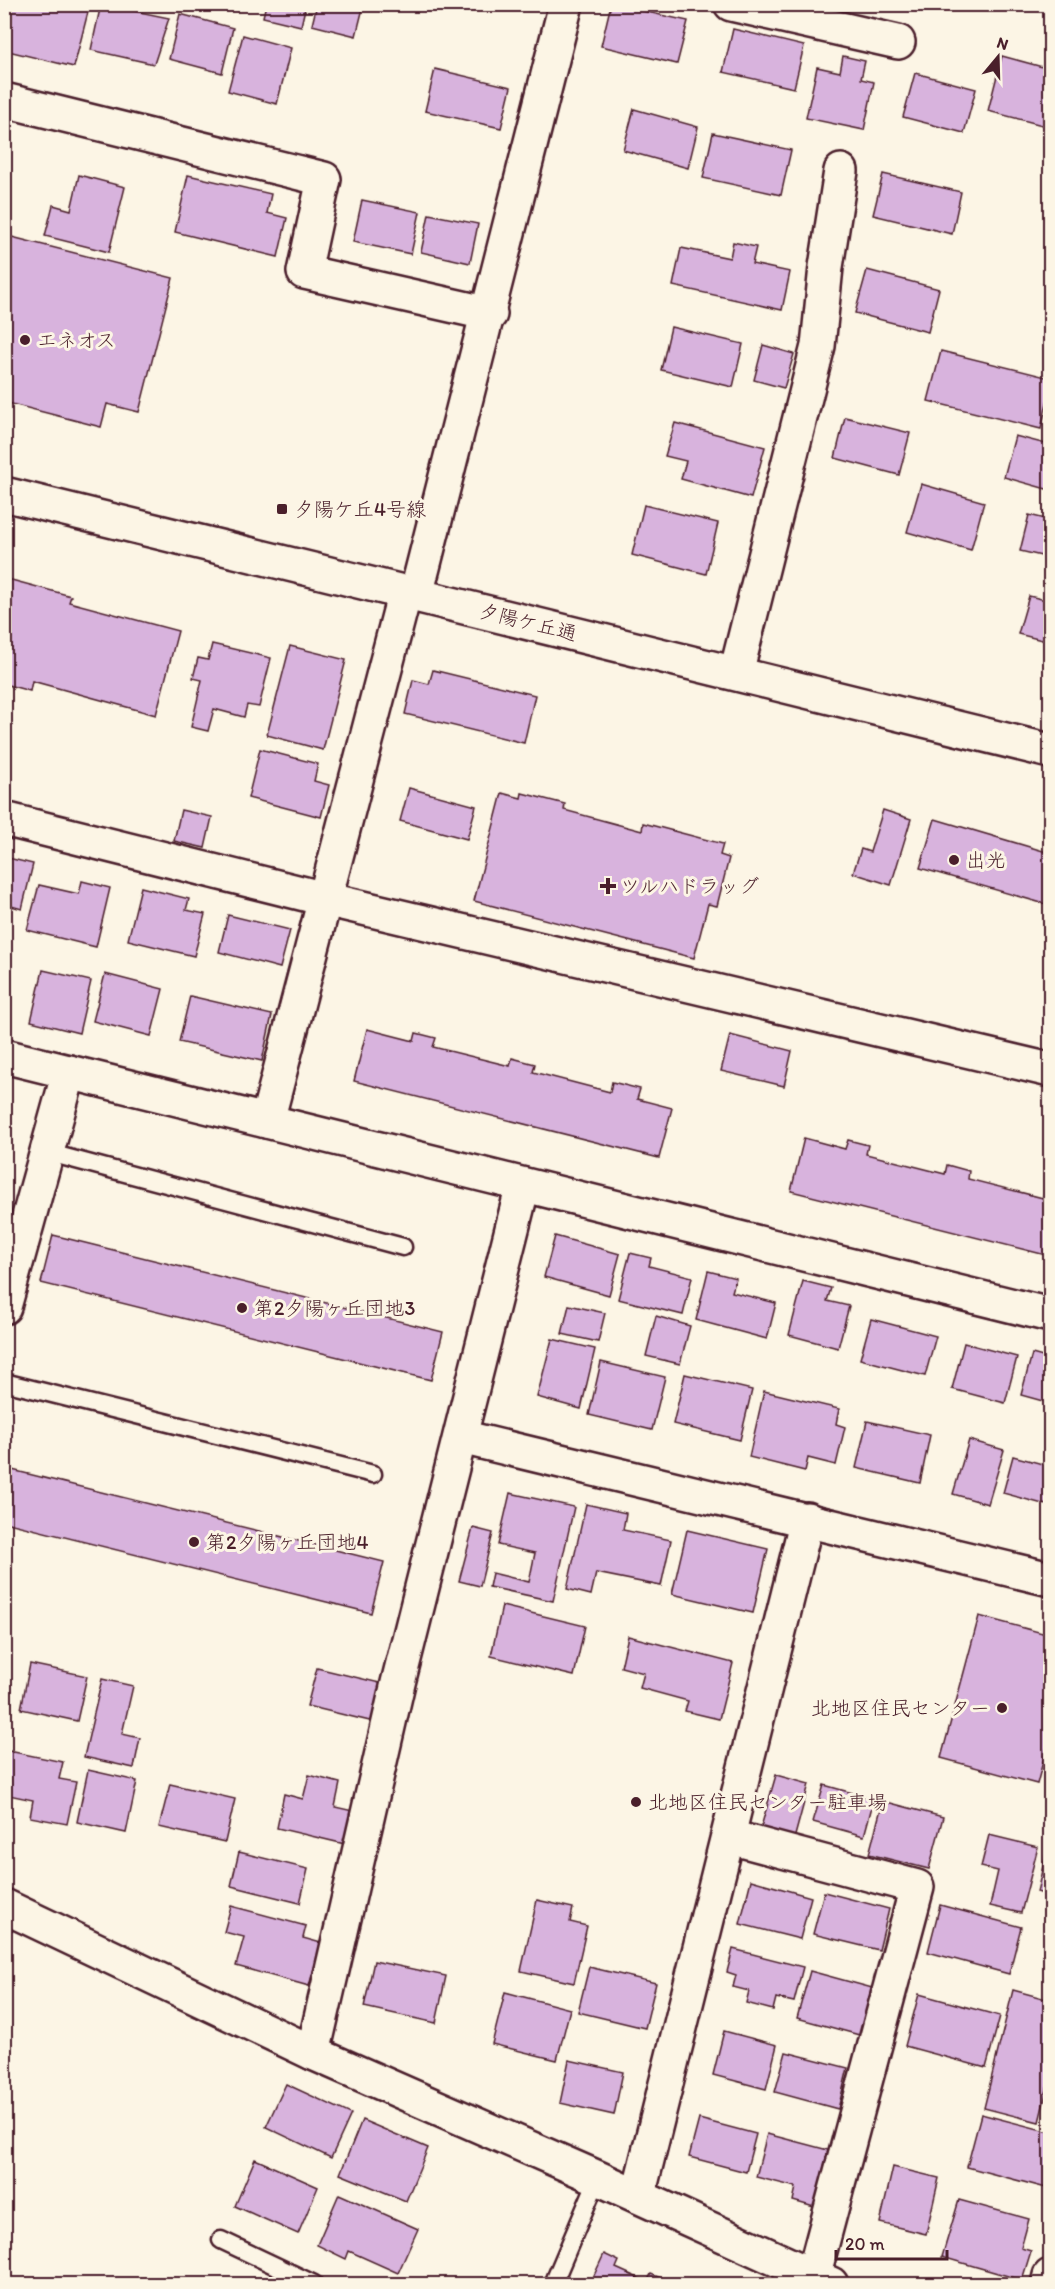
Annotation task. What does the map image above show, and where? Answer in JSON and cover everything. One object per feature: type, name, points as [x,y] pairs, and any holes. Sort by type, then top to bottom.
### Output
[{"type":"street","points":[[267,1121],[325,899],[490,314],[566,4]]},
{"type":"street","points":[[731,4],[898,42]]},
{"type":"street","points":[[4,100],[324,179],[304,272],[490,314]]},
{"type":"street","points":[[736,674],[818,346],[826,267],[841,171]]},
{"type":"street","name":"夕陽ケ丘通","points":[[4,494],[1050,751]]},
{"type":"street","points":[[4,819],[325,899],[1050,1070]]},
{"type":"street","points":[[4,1056],[1050,1315]]},
{"type":"street","points":[[4,1307],[45,1152],[69,1072]]},
{"type":"street","points":[[313,2053],[398,1683],[524,1185]]},
{"type":"street","points":[[461,1437],[1050,1579]]},
{"type":"street","points":[[638,2196],[730,1837],[807,1519]]},
{"type":"street","points":[[4,1906],[313,2053],[598,2178],[822,2281],[917,1887],[730,1837]]},
{"type":"street","points":[[1048,2284],[1050,2276]]},
{"type":"lane","points":[[45,1152],[403,1247]]},
{"type":"lane","points":[[4,1382],[373,1474]]},
{"type":"lane","points":[[553,2284],[598,2178]]},
{"type":"lane","points":[[221,2241],[314,2284]]},
{"type":"building","points":[[4,4],[90,4],[74,67],[4,50]]},
{"type":"building","points":[[101,4],[169,18],[154,64],[91,50]]},
{"type":"building","points":[[266,4],[306,4],[301,26],[263,17]]},
{"type":"building","points":[[317,4],[364,4],[356,36],[312,25]]},
{"type":"building","points":[[611,4],[688,21],[677,64],[601,46]]},
{"type":"building","points":[[180,14],[233,28],[222,73],[169,59]]},
{"type":"building","points":[[733,29],[804,46],[794,88],[723,72]]},
{"type":"building","points":[[243,35],[291,48],[277,104],[228,91]]},
{"type":"building","points":[[843,56],[865,61],[861,79],[874,82],[864,130],[806,118],[817,67],[840,72]]},
{"type":"building","points":[[1002,56],[1050,69],[1050,127],[988,111]]},
{"type":"building","points":[[435,69],[511,87],[501,128],[425,111]]},
{"type":"building","points":[[915,73],[976,89],[964,133],[903,117]]},
{"type":"building","points":[[634,109],[698,127],[688,168],[623,150]]},
{"type":"building","points":[[713,133],[791,150],[781,195],[703,178]]},
{"type":"building","points":[[883,174],[961,192],[952,234],[873,215]]},
{"type":"building","points":[[79,175],[125,187],[109,252],[45,236],[53,205],[71,210]]},
{"type":"building","points":[[188,175],[271,194],[267,213],[287,218],[278,257],[175,232]]},
{"type":"building","points":[[362,200],[420,212],[411,254],[353,242]]},
{"type":"building","points":[[429,214],[478,224],[470,263],[421,252]]},
{"type":"building","points":[[4,235],[173,278],[139,412],[107,404],[101,427],[4,402]]},
{"type":"building","points":[[733,242],[756,247],[752,264],[790,272],[782,310],[673,286],[681,248],[730,258]]},
{"type":"building","points":[[867,270],[939,289],[928,332],[855,313]]},
{"type":"building","points":[[671,327],[743,344],[733,387],[661,370]]},
{"type":"building","points":[[763,345],[794,354],[784,388],[754,380]]},
{"type":"building","points":[[941,351],[1050,378],[1050,390],[1041,429],[928,401]]},
{"type":"building","points":[[845,417],[910,433],[899,475],[835,458]]},
{"type":"building","points":[[675,423],[765,447],[751,498],[681,479],[686,461],[665,456]]},
{"type":"building","points":[[1015,436],[1050,445],[1050,490],[1004,477]]},
{"type":"building","points":[[921,484],[984,502],[971,550],[907,532]]},
{"type":"building","points":[[644,505],[718,523],[706,574],[632,555]]},
{"type":"building","points":[[1029,515],[1050,520],[1050,558],[1020,551]]},
{"type":"building","points":[[4,578],[71,596],[69,602],[178,631],[156,715],[32,681],[30,691],[4,684]]},
{"type":"building","points":[[1029,596],[1050,601],[1050,642],[1018,634]]},
{"type":"building","points":[[212,644],[271,658],[259,707],[247,705],[244,717],[214,709],[208,731],[191,727],[202,680],[193,678],[198,658],[208,660]]},
{"type":"building","points":[[290,646],[346,660],[323,750],[267,735]]},
{"type":"building","points":[[433,670],[535,695],[524,743],[405,714],[413,680],[429,684]]},
{"type":"building","points":[[260,749],[318,764],[314,781],[329,785],[321,817],[248,798]]},
{"type":"building","points":[[409,788],[476,806],[467,839],[400,821]]},
{"type":"building","points":[[502,793],[521,798],[522,793],[565,804],[564,810],[642,831],[643,823],[723,844],[720,855],[729,858],[717,906],[708,904],[694,958],[474,901]]},
{"type":"building","points":[[181,810],[212,817],[205,848],[174,841]]},
{"type":"building","points":[[883,810],[911,819],[891,885],[853,873],[861,849],[870,852]]},
{"type":"building","points":[[935,819],[1050,853],[1050,886],[1045,904],[920,868]]},
{"type":"building","points":[[4,857],[33,864],[22,909],[4,904]]},
{"type":"building","points":[[82,881],[110,888],[96,947],[27,930],[39,885],[79,894]]},
{"type":"building","points":[[141,887],[189,899],[186,910],[205,914],[194,956],[128,940]]},
{"type":"building","points":[[228,915],[290,930],[280,968],[219,952]]},
{"type":"building","points":[[43,970],[91,981],[79,1033],[31,1021]]},
{"type":"building","points":[[105,974],[163,989],[151,1036],[93,1021]]},
{"type":"building","points":[[190,996],[272,1015],[262,1061],[179,1042]]},
{"type":"building","points":[[367,1029],[414,1041],[416,1033],[436,1038],[433,1047],[510,1066],[512,1058],[535,1064],[533,1072],[610,1092],[612,1082],[640,1089],[637,1099],[672,1108],[659,1158],[354,1081]]},
{"type":"building","points":[[730,1035],[792,1051],[784,1086],[721,1071]]},
{"type":"building","points":[[804,1138],[845,1149],[848,1140],[868,1145],[866,1154],[945,1174],[947,1165],[969,1171],[968,1179],[1043,1198],[1045,1189],[1050,1191],[1050,1256],[791,1191]]},
{"type":"building","name":"第2夕陽ヶ丘団地3","points":[[53,1235],[443,1332],[431,1380],[41,1283]]},
{"type":"building","points":[[555,1236],[620,1254],[609,1295],[544,1277]]},
{"type":"building","points":[[630,1253],[651,1258],[649,1266],[692,1277],[683,1315],[618,1299]]},
{"type":"building","points":[[708,1271],[736,1278],[732,1292],[776,1303],[767,1339],[696,1320]]},
{"type":"building","points":[[803,1281],[831,1288],[827,1301],[849,1306],[838,1348],[789,1335]]},
{"type":"building","points":[[569,1305],[605,1313],[598,1342],[562,1334]]},
{"type":"building","points":[[656,1316],[690,1326],[680,1364],[646,1356]]},
{"type":"building","points":[[871,1319],[936,1336],[925,1376],[860,1359]]},
{"type":"building","points":[[552,1339],[595,1349],[581,1409],[537,1397]]},
{"type":"building","points":[[964,1343],[1017,1357],[1005,1403],[952,1389]]},
{"type":"building","points":[[1032,1354],[1050,1359],[1050,1403],[1021,1395]]},
{"type":"building","points":[[601,1362],[665,1377],[652,1430],[589,1415]]},
{"type":"building","points":[[685,1374],[752,1390],[740,1440],[673,1424]]},
{"type":"building","points":[[764,1391],[839,1409],[836,1424],[845,1427],[836,1465],[808,1458],[805,1471],[749,1457]]},
{"type":"building","points":[[867,1421],[930,1435],[920,1483],[856,1468]]},
{"type":"building","points":[[969,1440],[1004,1450],[988,1504],[953,1494]]},
{"type":"building","points":[[1013,1456],[1050,1466],[1050,1506],[1003,1493]]},
{"type":"building","name":"第2夕陽ヶ丘団地4","points":[[4,1468],[384,1562],[371,1613],[4,1522]]},
{"type":"building","points":[[510,1493],[574,1507],[553,1601],[489,1587],[492,1573],[529,1582],[535,1553],[498,1545]]},
{"type":"building","points":[[586,1504],[626,1513],[623,1530],[671,1540],[661,1586],[596,1573],[591,1595],[567,1589]]},
{"type":"building","points":[[473,1528],[493,1533],[480,1586],[459,1581]]},
{"type":"building","points":[[687,1530],[768,1549],[753,1613],[672,1594]]},
{"type":"building","points":[[502,1606],[585,1626],[574,1676],[491,1656]]},
{"type":"building","name":"北地区住民センター","points":[[979,1616],[1050,1635],[1050,1735],[1037,1784],[941,1758]]},
{"type":"building","points":[[628,1636],[733,1663],[719,1719],[685,1711],[688,1701],[640,1688],[644,1673],[621,1667]]},
{"type":"building","points":[[30,1664],[87,1676],[77,1721],[21,1709]]},
{"type":"building","points":[[317,1668],[384,1684],[374,1722],[307,1706]]},
{"type":"building","points":[[102,1679],[133,1686],[122,1734],[140,1738],[134,1768],[84,1757]]},
{"type":"building","points":[[4,1750],[63,1762],[59,1779],[76,1782],[67,1824],[30,1817],[33,1800],[4,1794]]},
{"type":"building","points":[[88,1770],[137,1781],[126,1833],[77,1822]]},
{"type":"building","points":[[309,1775],[340,1783],[335,1807],[353,1811],[345,1844],[277,1828],[284,1794],[303,1799]]},
{"type":"building","points":[[776,1775],[809,1784],[793,1843],[759,1834]]},
{"type":"building","points":[[170,1784],[235,1799],[225,1842],[159,1827]]},
{"type":"building","points":[[824,1785],[874,1799],[864,1836],[813,1822]]},
{"type":"building","points":[[883,1801],[943,1817],[929,1869],[869,1854]]},
{"type":"building","points":[[989,1835],[1038,1847],[1021,1913],[990,1906],[998,1871],[981,1867]]},
{"type":"building","points":[[1048,1844],[1050,1844],[1050,1896],[1037,1892]]},
{"type":"building","points":[[239,1852],[308,1869],[300,1903],[231,1886]]},
{"type":"building","points":[[751,1880],[811,1897],[800,1939],[740,1924]]},
{"type":"building","points":[[824,1892],[889,1909],[879,1950],[813,1934]]},
{"type":"building","points":[[537,1900],[573,1908],[570,1922],[587,1926],[574,1983],[521,1971]]},
{"type":"building","points":[[940,1905],[1021,1927],[1009,1974],[928,1952]]},
{"type":"building","points":[[231,1906],[306,1926],[303,1938],[321,1943],[309,1986],[236,1966],[244,1937],[224,1932]]},
{"type":"building","points":[[733,1949],[803,1967],[794,2002],[776,1998],[773,2010],[746,2003],[749,1991],[733,1987],[736,1975],[727,1972]]},
{"type":"building","points":[[374,1961],[446,1976],[436,2023],[364,2007]]},
{"type":"building","points":[[589,1967],[656,1983],[645,2028],[578,2012]]},
{"type":"building","points":[[810,1971],[876,1989],[863,2036],[797,2018]]},
{"type":"building","points":[[1013,1990],[1050,2000],[1050,2077],[1039,2122],[984,2108]]},
{"type":"building","points":[[505,1992],[570,2009],[557,2060],[492,2044]]},
{"type":"building","points":[[919,1994],[1000,2016],[986,2068],[905,2046]]},
{"type":"building","points":[[724,2031],[777,2045],[766,2089],[713,2075]]},
{"type":"building","points":[[786,2052],[848,2068],[838,2109],[775,2092]]},
{"type":"building","points":[[569,2060],[623,2072],[614,2115],[560,2103]]},
{"type":"building","points":[[286,2084],[351,2114],[331,2158],[266,2127]]},
{"type":"building","points":[[981,2114],[1050,2132],[1050,2189],[967,2167]]},
{"type":"building","points":[[699,2119],[756,2134],[746,2172],[689,2157]]},
{"type":"building","points":[[362,2120],[428,2148],[406,2201],[340,2174]]},
{"type":"building","points":[[767,2134],[828,2150],[814,2207],[793,2201],[796,2187],[756,2177]]},
{"type":"building","points":[[255,2159],[318,2187],[298,2234],[235,2206]]},
{"type":"building","points":[[893,2167],[939,2178],[926,2234],[880,2223]]},
{"type":"building","points":[[339,2194],[418,2229],[398,2273],[349,2251],[346,2259],[317,2245]]},
{"type":"building","points":[[959,2200],[1029,2219],[1021,2248],[1031,2251],[1022,2280],[942,2257]]},
{"type":"building","points":[[604,2254],[619,2261],[616,2268],[647,2282],[651,2274],[675,2284],[590,2284]]},
{"type":"place","name":"エネオス","points":[[25,340]]},
{"type":"place","name":"夕陽ケ丘4号線","points":[[282,509]]},
{"type":"place","name":"出光","points":[[954,860]]},
{"type":"place","name":"ツルハドラッグ","points":[[608,886]]},
{"type":"place","name":"第2夕陽ヶ丘団地3","points":[[242,1308]]},
{"type":"place","name":"第2夕陽ヶ丘団地4","points":[[194,1542]]},
{"type":"place","name":"北地区住民センター","points":[[1002,1708]]},
{"type":"place","name":"北地区住民センター駐車場","points":[[636,1802]]}]
